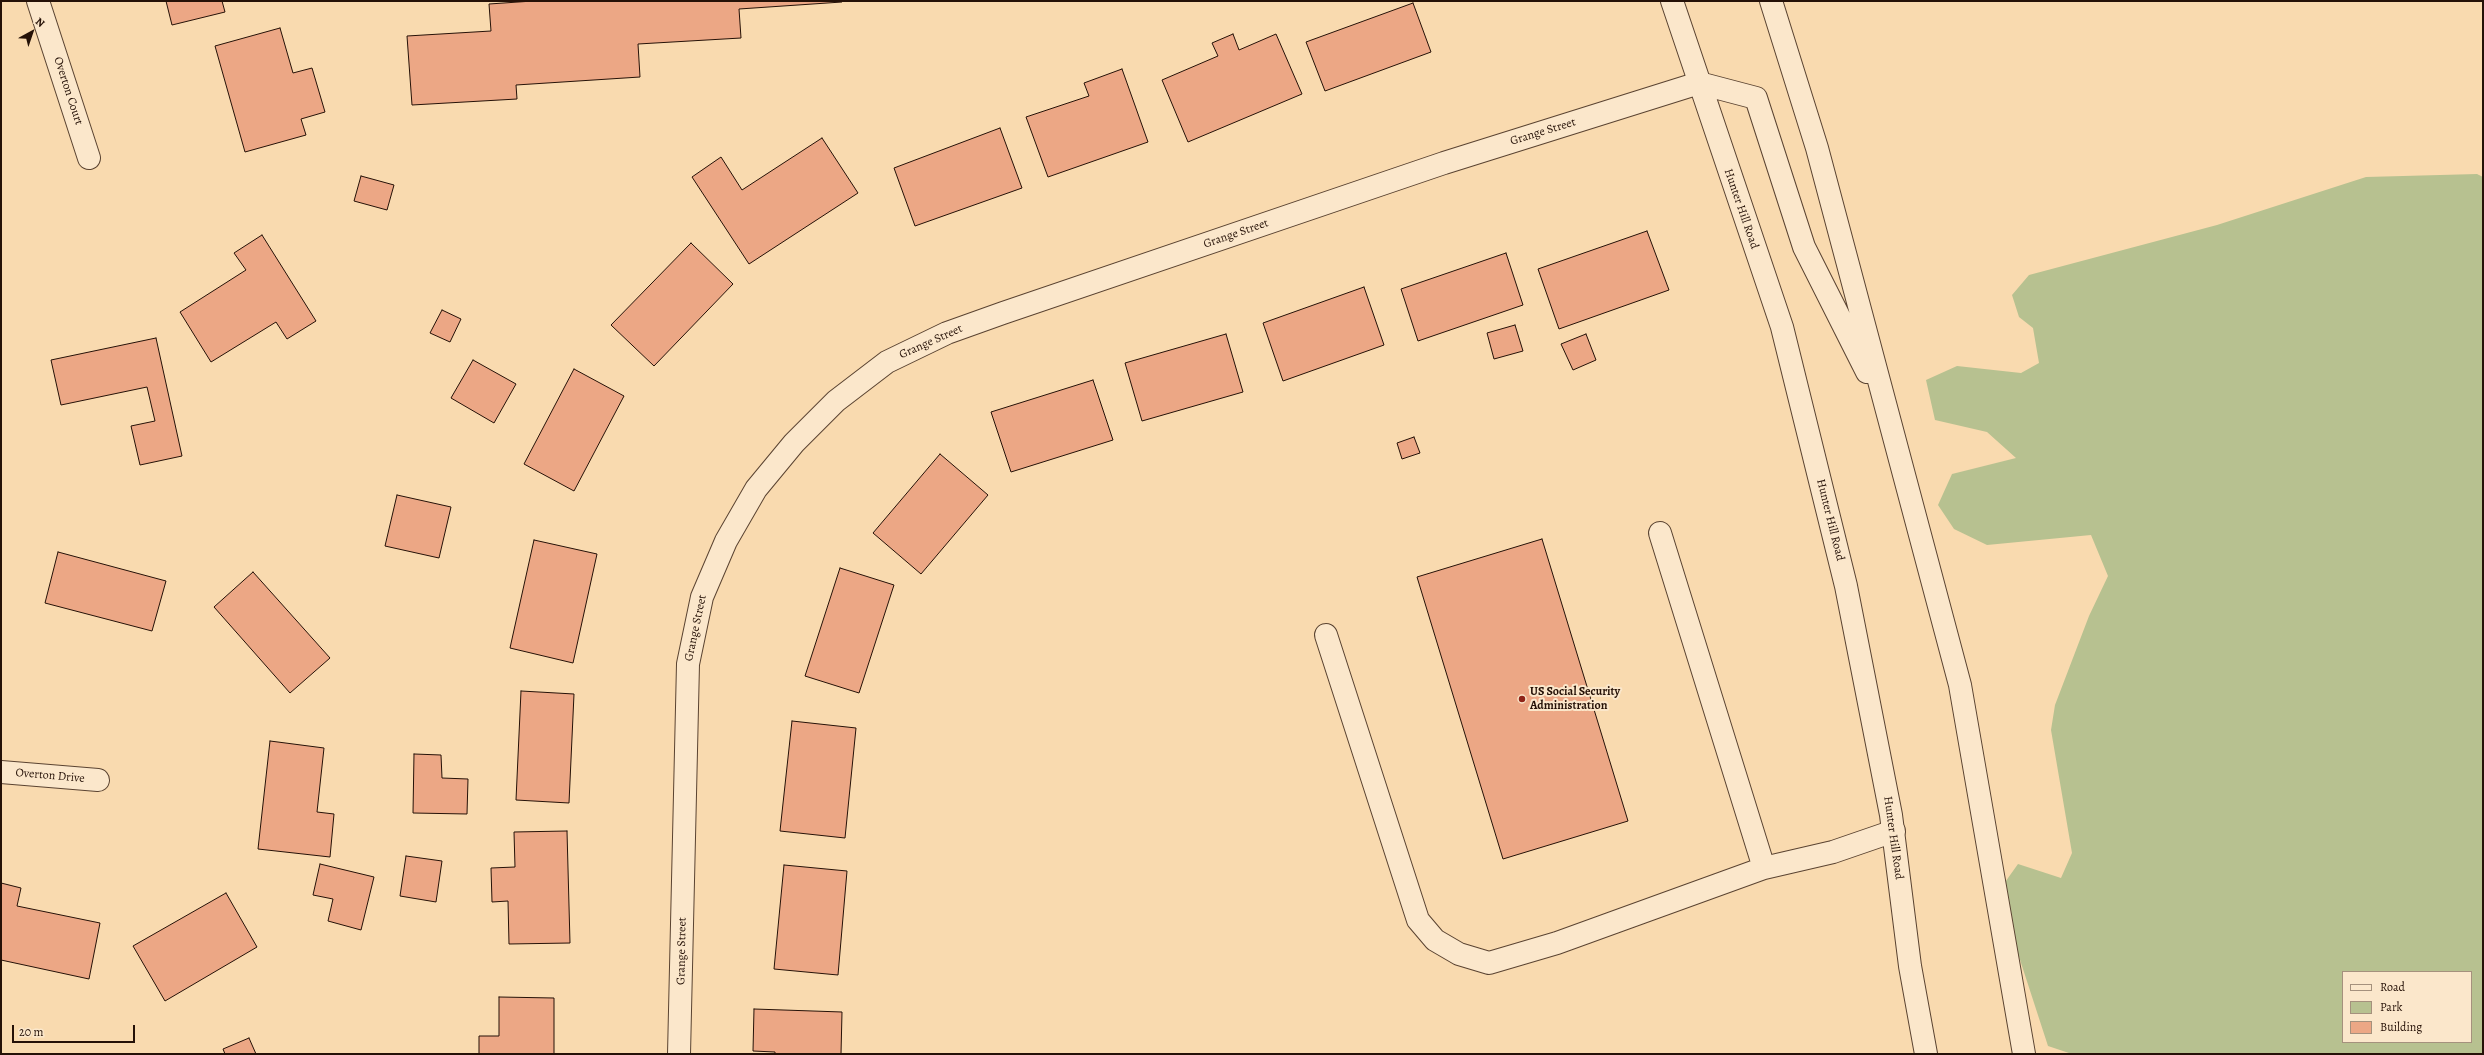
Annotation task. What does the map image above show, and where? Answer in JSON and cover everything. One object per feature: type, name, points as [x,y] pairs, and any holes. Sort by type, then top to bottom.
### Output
[{"type":"street","name":"Overton Court","points":[[38,1],[89,158]]},
{"type":"street","name":"Hunter Hill Road","points":[[1672,1],[1782,327],[1846,586],[1894,831],[1910,966],[1926,1054]]},
{"type":"street","points":[[1771,1],[1816,148],[1887,413],[2023,1054]]},
{"type":"street","points":[[1699,83],[1756,98],[1804,247],[1887,413]]},
{"type":"street","name":"Grange Street","points":[[679,1054],[688,664],[702,597],[726,541],[756,489],[794,443],[836,401],[887,362],[947,334],[1003,313],[1444,163],[1699,83]]},
{"type":"street","points":[[1660,533],[1764,868]]},
{"type":"street","points":[[1326,635],[1418,920],[1435,940],[1459,954],[1488,963],[1557,943],[1764,868],[1833,852],[1894,831]]},
{"type":"street","name":"Overton Drive","points":[[1,772],[98,780]]},
{"type":"green space","points":[[2477,174],[2483,177],[2483,1054],[2072,1054],[2048,1046],[1998,892],[2018,864],[2061,878],[2072,853],[2051,730],[2055,705],[2089,616],[2108,576],[2091,535],[1987,545],[1954,529],[1938,505],[1952,474],[2016,458],[1987,432],[1935,420],[1926,380],[1957,366],[2021,373],[2039,363],[2033,328],[2019,317],[2012,295],[2029,275],[2217,225],[2366,177]]},
{"type":"building","points":[[166,1],[222,1],[225,12],[172,25]]},
{"type":"building","points":[[533,1],[842,2],[739,9],[741,38],[638,44],[640,77],[516,85],[517,99],[412,105],[407,36],[491,31],[489,4]]},
{"type":"building","points":[[1413,3],[1431,52],[1325,91],[1306,42]]},
{"type":"building","points":[[280,28],[293,73],[312,68],[325,112],[301,119],[306,135],[245,152],[215,46]]},
{"type":"building","points":[[1233,34],[1239,50],[1276,34],[1302,94],[1188,142],[1162,80],[1218,56],[1212,43]]},
{"type":"building","points":[[1122,69],[1148,142],[1048,177],[1026,117],[1089,96],[1084,83]]},
{"type":"building","points":[[1000,128],[1022,188],[915,226],[894,168]]},
{"type":"building","points":[[822,138],[858,193],[749,264],[692,177],[721,157],[742,190]]},
{"type":"building","points":[[361,176],[394,185],[387,210],[354,201]]},
{"type":"building","points":[[1647,231],[1669,290],[1559,329],[1538,269]]},
{"type":"building","points":[[262,235],[316,321],[287,339],[276,322],[211,362],[180,312],[246,270],[234,253]]},
{"type":"building","points":[[691,243],[733,284],[654,366],[611,325]]},
{"type":"building","points":[[1506,253],[1523,305],[1418,341],[1401,289]]},
{"type":"building","points":[[1364,287],[1384,345],[1283,381],[1263,323]]},
{"type":"building","points":[[442,310],[461,319],[450,342],[430,333]]},
{"type":"building","points":[[1515,325],[1523,351],[1494,359],[1487,333]]},
{"type":"building","points":[[1226,334],[1243,392],[1142,421],[1125,363]]},
{"type":"building","points":[[1586,334],[1596,360],[1573,370],[1561,344]]},
{"type":"building","points":[[156,338],[182,456],[140,465],[131,426],[155,421],[147,387],[61,405],[51,360]]},
{"type":"building","points":[[473,360],[516,384],[494,423],[451,398]]},
{"type":"building","points":[[574,369],[624,396],[574,491],[524,464]]},
{"type":"building","points":[[1093,380],[1113,440],[1011,472],[991,412]]},
{"type":"building","points":[[1414,437],[1420,453],[1402,459],[1397,443]]},
{"type":"building","points":[[940,454],[988,495],[921,574],[873,533]]},
{"type":"building","points":[[397,495],[451,507],[439,558],[385,546]]},
{"type":"building","name":"US Social Security Administration","points":[[1542,539],[1628,821],[1503,859],[1417,577]]},
{"type":"building","points":[[534,540],[597,554],[573,663],[510,648]]},
{"type":"building","points":[[58,552],[166,581],[152,631],[45,603]]},
{"type":"building","points":[[840,568],[894,585],[859,693],[805,676]]},
{"type":"building","points":[[253,572],[330,658],[290,693],[214,607]]},
{"type":"building","points":[[521,691],[574,694],[569,803],[516,800]]},
{"type":"building","points":[[792,721],[856,728],[845,838],[780,831]]},
{"type":"building","points":[[270,741],[324,748],[317,812],[334,814],[330,857],[258,849]]},
{"type":"building","points":[[414,754],[441,755],[442,778],[468,779],[467,814],[413,813]]},
{"type":"building","points":[[567,831],[570,943],[509,944],[508,901],[492,902],[491,868],[515,867],[514,832]]},
{"type":"building","points":[[406,856],[442,861],[436,902],[400,896]]},
{"type":"building","points":[[320,864],[374,877],[361,930],[328,921],[333,899],[313,895]]},
{"type":"building","points":[[784,865],[847,871],[838,975],[774,969]]},
{"type":"building","points":[[1,883],[21,888],[17,906],[100,923],[89,979],[1,960]]},
{"type":"building","points":[[226,893],[257,947],[165,1001],[133,946]]},
{"type":"building","points":[[499,997],[554,998],[554,1054],[479,1054],[479,1036],[499,1036]]},
{"type":"building","points":[[754,1009],[842,1012],[841,1054],[775,1054],[775,1052],[753,1051]]},
{"type":"building","points":[[249,1038],[256,1054],[225,1054],[223,1049]]},
{"type":"place","name":"US Social Security Administration","points":[[1522,699]]}]
